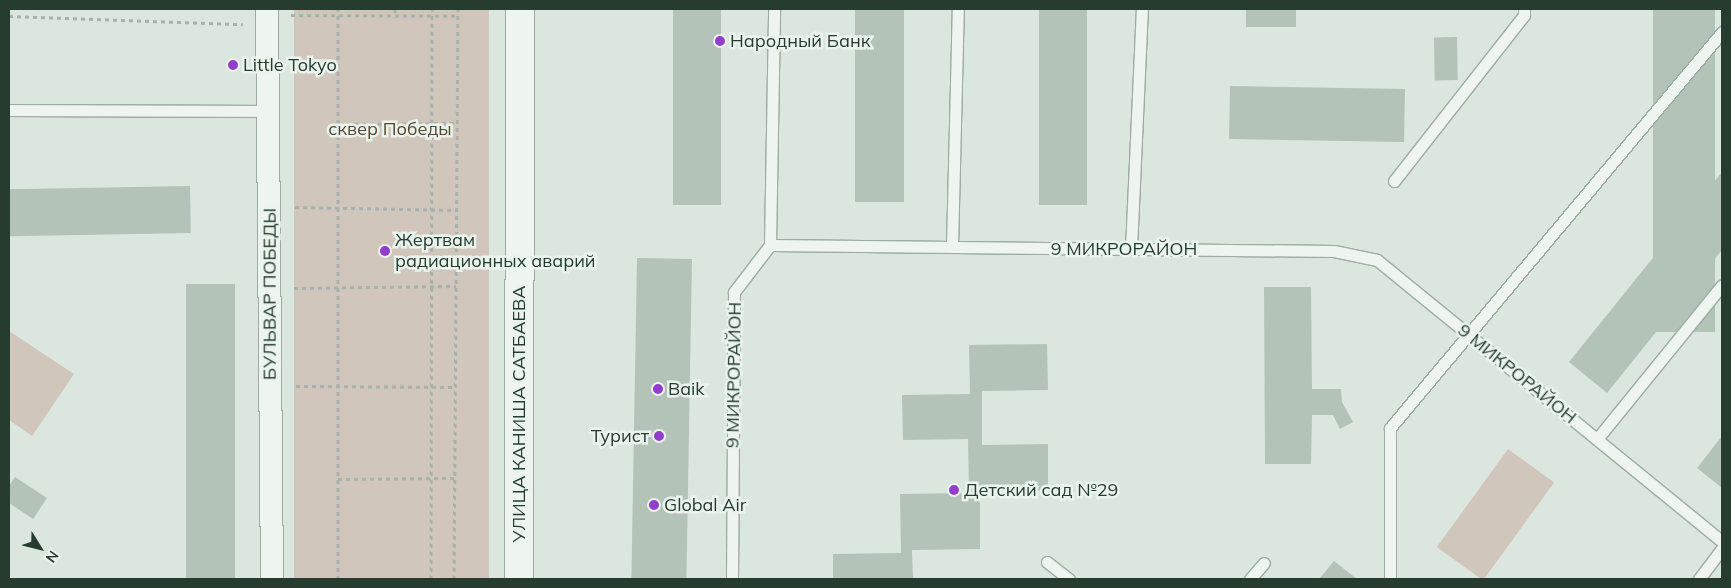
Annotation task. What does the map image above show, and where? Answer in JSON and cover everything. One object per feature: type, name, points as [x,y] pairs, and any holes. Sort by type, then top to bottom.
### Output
[{"type":"street","name":"УЛИЦА КАНИША САТБАЕВА","points":[[519,579],[520,9]]},
{"type":"street","name":"БУЛЬВАР ПОБЕДЫ","points":[[267,17],[272,579]]},
{"type":"lane","points":[[770,246],[774,9]]},
{"type":"lane","points":[[952,247],[958,9]]},
{"type":"lane","points":[[1131,249],[1142,9]]},
{"type":"lane","points":[[1394,180],[1524,15],[1524,9]]},
{"type":"lane","points":[[1390,579],[1390,428],[1722,32]]},
{"type":"lane","points":[[9,110],[268,111]]},
{"type":"lane","name":"9 МИКРОРАЙОН","points":[[732,579],[734,292],[770,246],[1334,250],[1378,260],[1722,541]]},
{"type":"lane","points":[[1597,439],[1722,285]]},
{"type":"lane","points":[[1700,579],[1722,549]]},
{"type":"lane","points":[[1047,562],[1069,579]]},
{"type":"lane","points":[[1250,579],[1264,562]]},
{"type":"path","points":[[338,9],[338,579]]},
{"type":"path","points":[[395,9],[395,17]]},
{"type":"path","points":[[430,579],[432,9]]},
{"type":"path","points":[[454,579],[458,9]]},
{"type":"path","points":[[9,16],[338,18],[458,16]]},
{"type":"path","points":[[338,124],[457,123]]},
{"type":"path","points":[[269,208],[456,210]]},
{"type":"path","points":[[270,290],[456,286]]},
{"type":"path","points":[[270,387],[455,387]]},
{"type":"path","points":[[338,479],[455,478]]},
{"type":"green space","name":"сквер Победы","points":[[294,9],[489,9],[489,579],[294,579]]},
{"type":"green space","points":[[9,331],[74,374],[32,436],[9,420]]},
{"type":"green space","points":[[1508,449],[1554,483],[1484,579],[1481,579],[1437,547]]},
{"type":"building","points":[[673,9],[721,9],[721,205],[673,205]]},
{"type":"building","points":[[855,9],[904,9],[904,202],[855,202]]},
{"type":"building","points":[[1039,9],[1087,9],[1087,205],[1039,205]]},
{"type":"building","points":[[1246,9],[1296,9],[1296,27],[1246,27]]},
{"type":"building","points":[[1653,9],[1715,9],[1715,332],[1653,332]]},
{"type":"building","points":[[1434,37],[1457,37],[1458,80],[1435,80]]},
{"type":"building","points":[[1230,86],[1405,89],[1404,142],[1229,139]]},
{"type":"building","points":[[1722,172],[1722,250],[1607,393],[1569,362]]},
{"type":"building","points":[[190,186],[191,233],[10,236],[9,189]]},
{"type":"building","points":[[637,258],[692,259],[686,579],[631,579]]},
{"type":"building","points":[[186,284],[235,284],[235,579],[186,579]]},
{"type":"building","points":[[1264,287],[1311,287],[1312,389],[1341,389],[1342,402],[1353,422],[1340,429],[1333,415],[1312,415],[1311,464],[1265,464]]},
{"type":"building","points":[[1047,344],[1048,390],[982,391],[982,445],[1048,444],[1048,490],[980,491],[980,549],[912,550],[913,579],[833,579],[833,554],[901,553],[900,494],[969,493],[968,439],[903,440],[902,395],[970,394],[969,345]]},
{"type":"building","points":[[1722,436],[1722,488],[1697,468]]},
{"type":"building","points":[[15,477],[47,498],[33,519],[9,503],[9,486]]},
{"type":"building","points":[[1334,561],[1357,579],[1319,579]]},
{"type":"place","name":"Народный Банк","points":[[720,41]]},
{"type":"place","name":"Little Tokyo","points":[[233,65]]},
{"type":"place","name":"Жертвам радиационных аварий","points":[[385,251]]},
{"type":"place","name":"Baik","points":[[658,389]]},
{"type":"place","name":"Турист","points":[[659,436]]},
{"type":"place","name":"Детский сад №29","points":[[954,490]]},
{"type":"place","name":"Global Air","points":[[654,505]]}]
